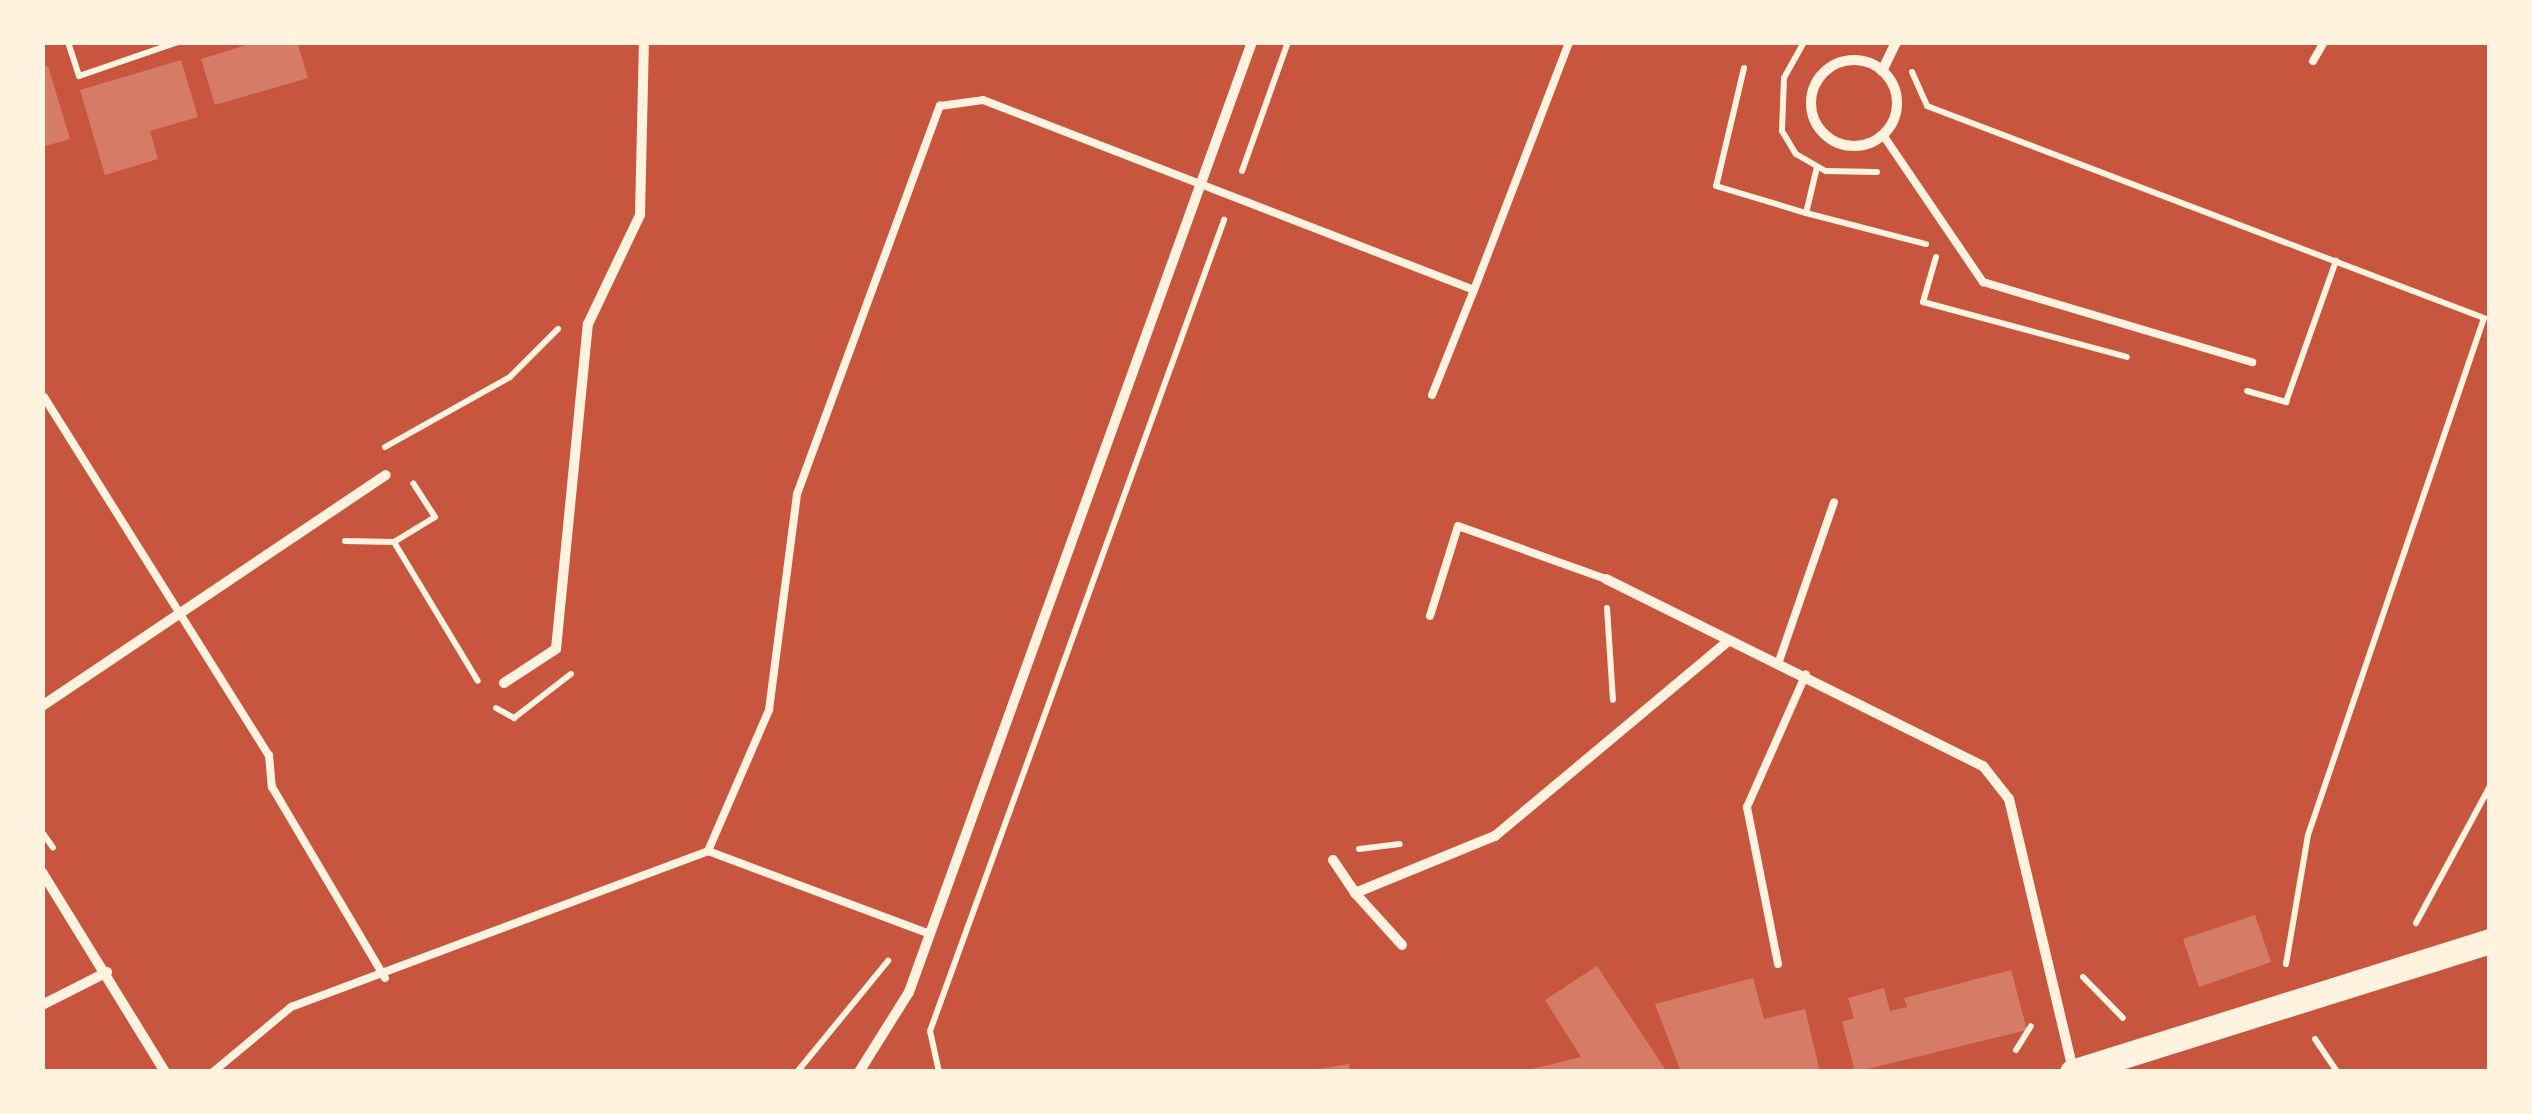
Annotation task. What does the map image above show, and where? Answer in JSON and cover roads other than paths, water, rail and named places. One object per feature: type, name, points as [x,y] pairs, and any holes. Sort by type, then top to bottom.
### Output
[{"type":"main road","points":[[2073,1071],[2490,940]]},
{"type":"street","points":[[504,683],[556,649],[588,324],[640,215],[644,42]]},
{"type":"street","points":[[859,1072],[909,992],[1252,42]]},
{"type":"street","points":[[1882,70],[1896,42]]},
{"type":"street","points":[[1842,62],[1882,70],[1896,95],[1883,135],[1858,146],[1831,140],[1811,104],[1819,78],[1842,62]]},
{"type":"street","points":[[42,706],[386,475]]},
{"type":"street","points":[[1606,579],[1944,740],[1984,766],[2009,799],[2073,1071]]},
{"type":"street","points":[[1356,893],[1496,836],[1729,640]]},
{"type":"street","points":[[1333,860],[1402,946]]},
{"type":"street","points":[[42,872],[165,1072]]},
{"type":"street","points":[[42,1006],[106,972]]},
{"type":"lane","points":[[1432,395],[1569,42]]},
{"type":"lane","points":[[2313,60],[2324,42]]},
{"type":"lane","points":[[708,851],[769,710],[798,494],[940,106],[983,100],[1200,184],[1230,203],[1474,290]]},
{"type":"lane","points":[[1883,135],[1983,282],[2252,362]]},
{"type":"lane","points":[[44,397],[268,755],[272,787],[385,978]]},
{"type":"lane","points":[[1779,662],[1834,502]]},
{"type":"lane","points":[[1430,616],[1458,526],[1606,579]]},
{"type":"lane","points":[[1778,964],[1747,807],[1806,674]]},
{"type":"lane","points":[[213,1072],[291,1008],[385,978],[708,851],[930,934]]}]
